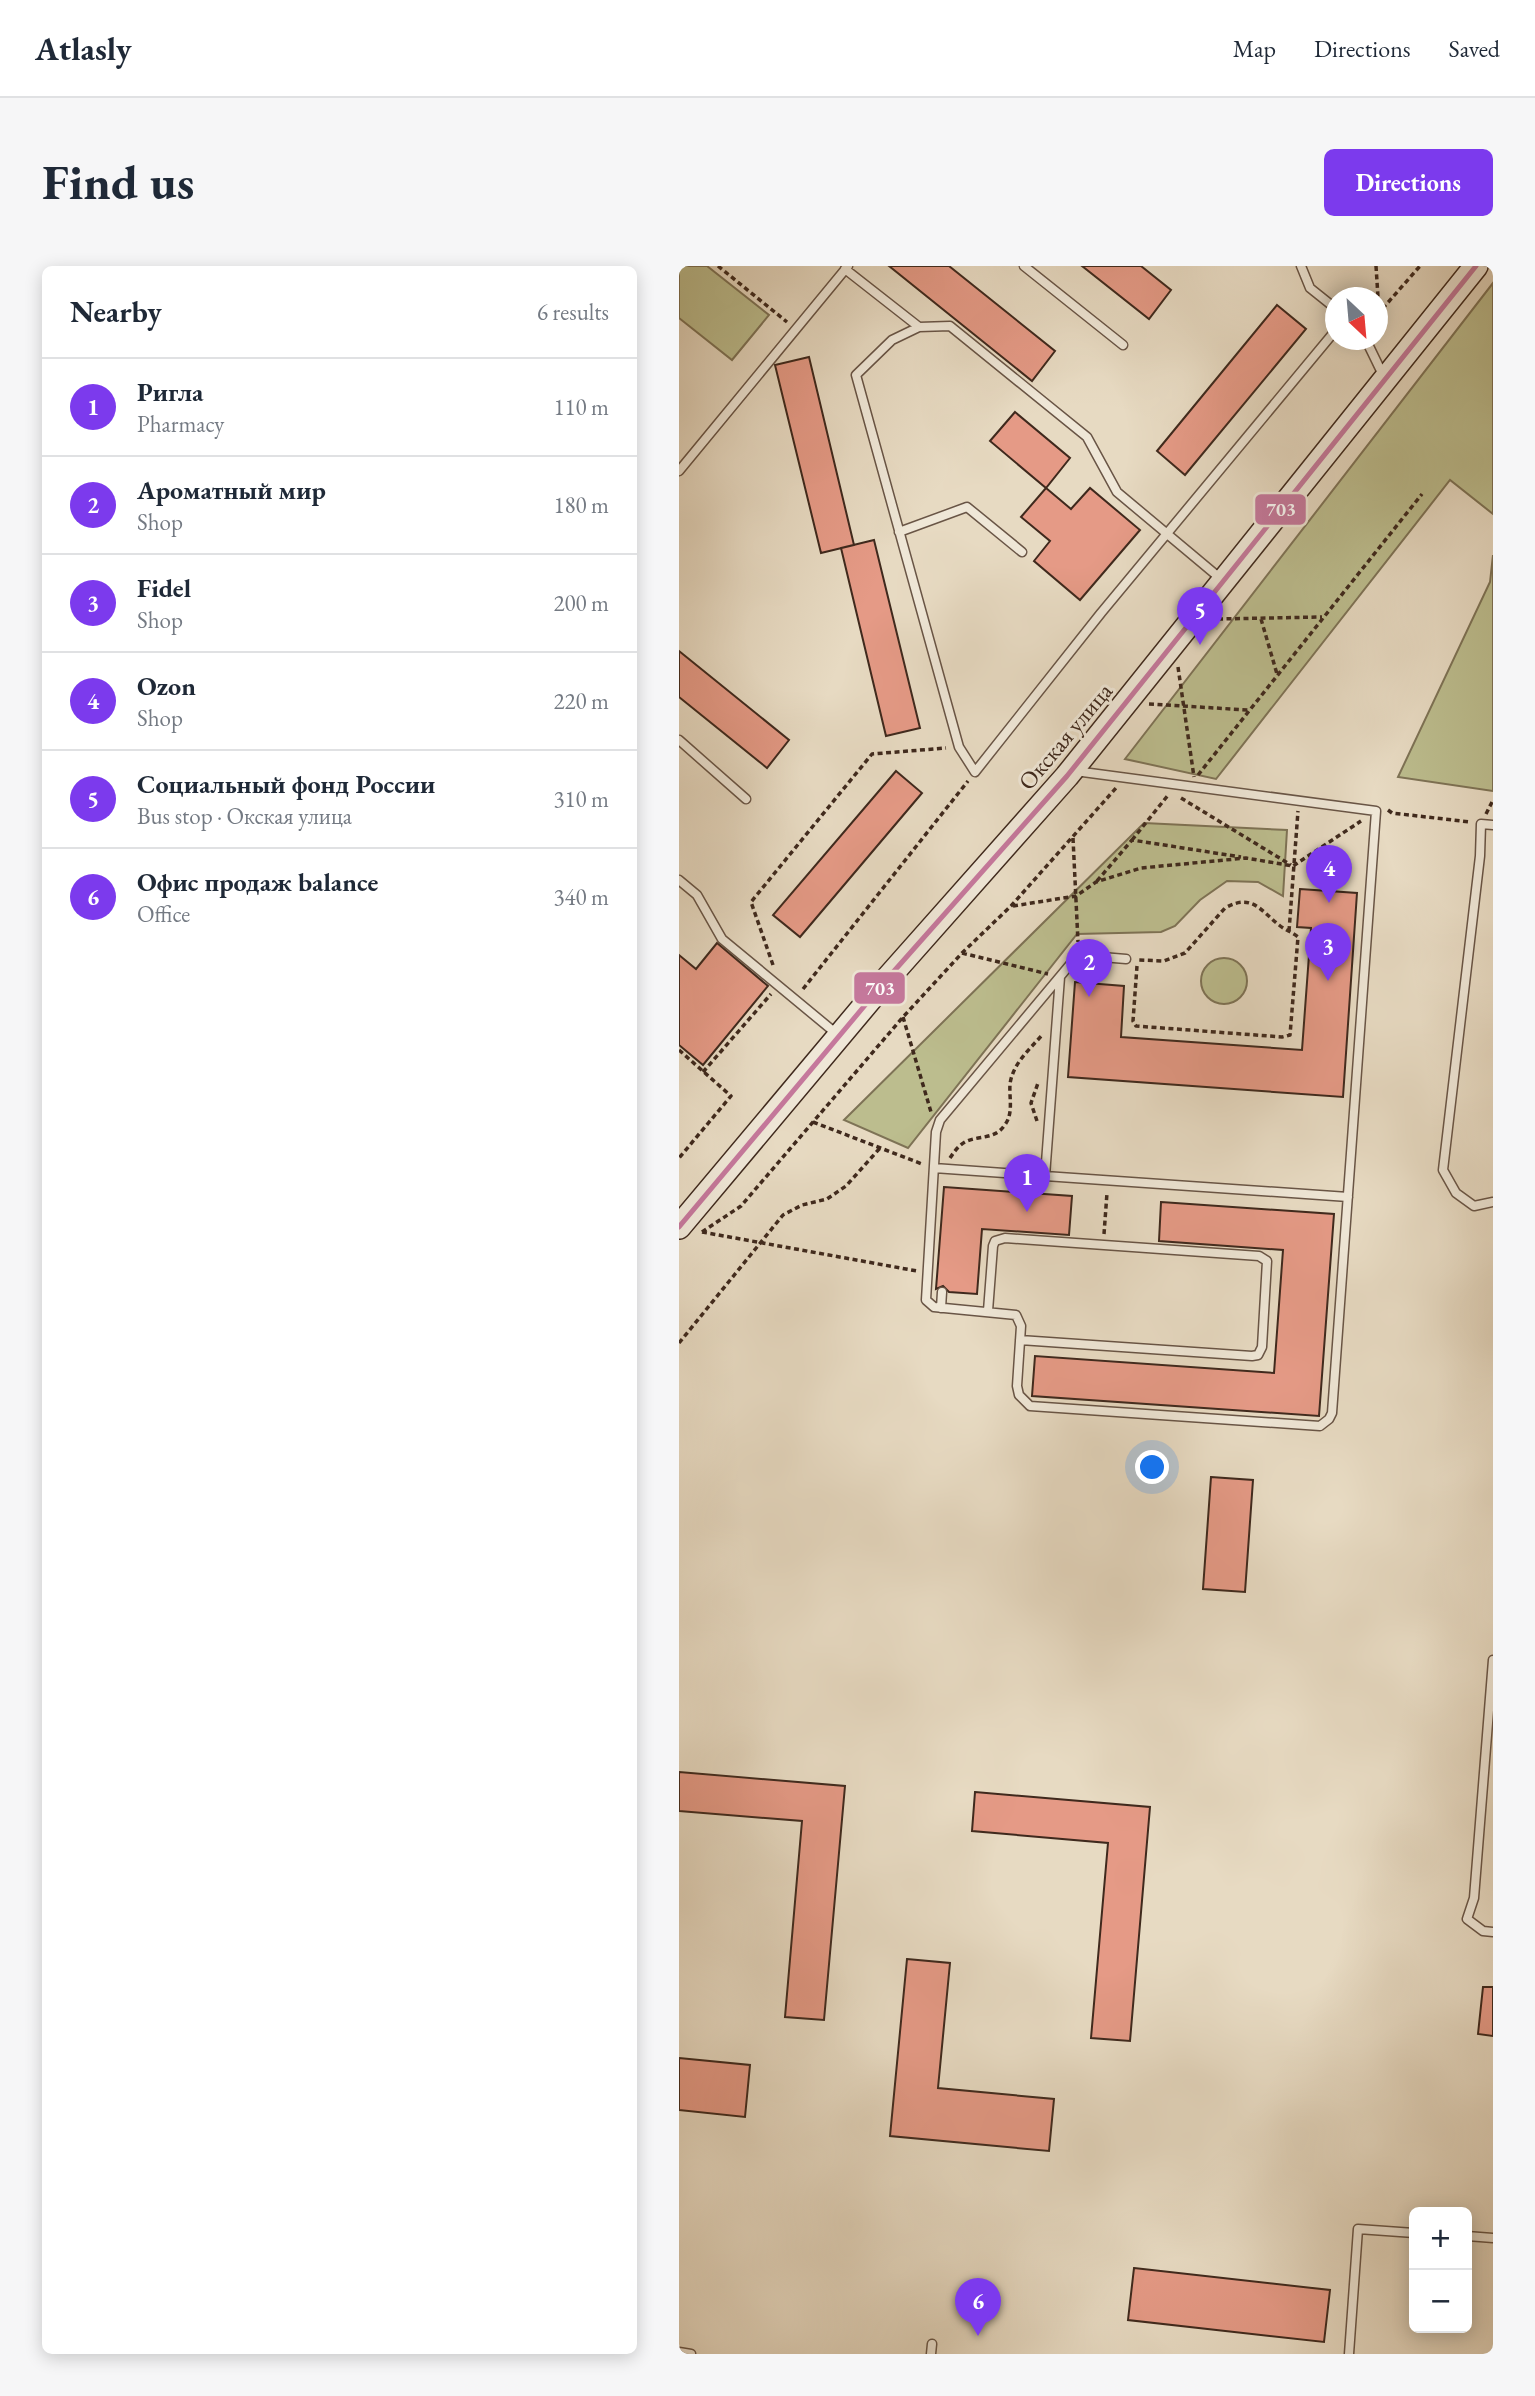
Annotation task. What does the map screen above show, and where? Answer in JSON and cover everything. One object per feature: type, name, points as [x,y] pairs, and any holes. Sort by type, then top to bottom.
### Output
[{"type":"main road","name":"Окская улица","points":[[687,1232],[838,1035],[1072,770],[1476,266]]},
{"type":"lane","points":[[1024,266],[1123,345]]},
{"type":"lane","points":[[1301,266],[1310,288],[1325,300]]},
{"type":"lane","points":[[679,471],[847,268],[919,327]]},
{"type":"lane","points":[[1224,581],[1167,535],[1117,492],[1087,437],[950,326],[919,327],[892,340],[856,375],[959,747],[975,772],[1167,535],[1325,343]]},
{"type":"lane","points":[[1371,350],[1385,379]]},
{"type":"lane","points":[[899,532],[967,507],[1022,552]]},
{"type":"lane","points":[[679,740],[746,799]]},
{"type":"lane","points":[[1072,770],[1378,808],[1332,1413],[1320,1426],[1030,1406],[1019,1395],[1017,1386],[1021,1326],[1016,1315],[940,1308],[934,1307],[926,1300],[926,1272],[937,1168],[936,1132],[943,1114],[1078,955],[1126,959]]},
{"type":"lane","points":[[1493,825],[1481,824],[1480,856],[1443,1170],[1456,1193],[1474,1206],[1493,1202]]},
{"type":"lane","points":[[679,880],[697,895],[722,939],[838,1035]]},
{"type":"lane","points":[[1045,1176],[1060,977]]},
{"type":"lane","points":[[937,1168],[1348,1198]]},
{"type":"lane","points":[[988,1311],[993,1246],[995,1241],[1005,1238],[1259,1256],[1267,1261],[1262,1347],[1258,1354],[1252,1356],[1020,1340]]},
{"type":"lane","points":[[940,1308],[942,1292]]},
{"type":"lane","points":[[1493,1660],[1474,1898],[1467,1919],[1483,1931],[1493,1932]]},
{"type":"lane","points":[[1349,2354],[1358,2229],[1409,2233]]},
{"type":"lane","points":[[1472,2236],[1493,2238]]},
{"type":"lane","points":[[679,2351],[691,2354]]},
{"type":"path","points":[[718,266],[796,330]]},
{"type":"path","points":[[1376,266],[1377,287]]},
{"type":"path","points":[[1388,303],[1420,266]]},
{"type":"path","points":[[1176,657],[1195,779],[1422,494]]},
{"type":"path","points":[[1205,620],[1323,617]]},
{"type":"path","points":[[1261,619],[1277,674]]},
{"type":"path","points":[[1142,704],[1248,710]]},
{"type":"path","points":[[703,1072],[780,987],[751,902],[872,754],[959,747]]},
{"type":"path","points":[[795,999],[975,772]]},
{"type":"path","points":[[702,1232],[741,1206],[902,1017],[1011,906],[1119,784]]},
{"type":"path","points":[[1158,790],[1184,794]]},
{"type":"path","points":[[1171,792],[1293,866]]},
{"type":"path","points":[[1011,906],[1076,896],[1096,882],[1171,792]]},
{"type":"path","points":[[1132,840],[1293,866],[1378,808],[1392,813],[1481,824]]},
{"type":"path","points":[[1289,931],[1298,811]]},
{"type":"path","points":[[1073,836],[1078,955]]},
{"type":"path","points":[[1096,882],[1141,868],[1246,858]]},
{"type":"path","points":[[1239,902],[1259,907],[1289,931],[1296,934],[1299,940],[1292,1032],[1287,1037],[1140,1027],[1134,1024],[1138,960],[1164,961],[1185,953],[1226,908],[1239,902]]},
{"type":"path","points":[[962,953],[1060,977]]},
{"type":"path","points":[[758,998],[764,1003]]},
{"type":"path","points":[[902,1017],[936,1132]]},
{"type":"path","points":[[813,1122],[937,1168],[962,1144],[991,1137],[1001,1130],[1010,1113],[1010,1084],[1016,1067],[1057,1020]]},
{"type":"path","points":[[679,1050],[731,1096],[679,1158]]},
{"type":"path","points":[[679,1343],[783,1215],[802,1205],[827,1199],[846,1186],[880,1148]]},
{"type":"path","points":[[1104,1237],[1108,1180]]},
{"type":"path","points":[[687,1232],[702,1232],[926,1272]]},
{"type":"green space","points":[[679,266],[707,266],[769,315],[732,360],[679,318]]},
{"type":"green space","points":[[1493,283],[1493,514],[1450,480],[1216,779],[1125,759]]},
{"type":"green space","points":[[1493,555],[1493,791],[1398,777],[1490,582]]},
{"type":"green space","points":[[1144,823],[1287,830],[1283,896],[1258,882],[1227,881],[1200,900],[1175,926],[1161,932],[1077,934],[908,1148],[844,1120]]},
{"type":"green space","points":[[1224,958],[1233,959],[1240,965],[1246,972],[1246,990],[1240,997],[1233,1003],[1224,1004],[1215,1003],[1208,997],[1202,990],[1201,981],[1202,972],[1208,965],[1215,959]]},
{"type":"building","points":[[889,266],[949,266],[1055,351],[1032,381]]},
{"type":"building","points":[[1082,266],[1141,266],[1171,290],[1149,319]]},
{"type":"building","points":[[1277,305],[1306,329],[1185,475],[1157,451]]},
{"type":"building","points":[[809,357],[854,545],[821,553],[775,365]]},
{"type":"building","points":[[1015,412],[1070,458],[1046,488],[990,441]]},
{"type":"building","points":[[1046,488],[1071,509],[1090,488],[1140,530],[1080,600],[1034,561],[1050,541],[1021,517]]},
{"type":"building","points":[[874,540],[920,728],[886,736],[841,548]]},
{"type":"building","points":[[679,651],[789,740],[767,768],[679,697]]},
{"type":"building","points":[[896,771],[922,793],[800,937],[773,915]]},
{"type":"building","points":[[1300,889],[1357,893],[1343,1097],[1068,1077],[1075,982],[1124,986],[1121,1037],[1302,1050],[1311,928],[1297,927]]},
{"type":"building","points":[[717,943],[768,986],[703,1065],[679,1045],[679,955],[696,969]]},
{"type":"building","points":[[944,1187],[1072,1196],[1069,1235],[982,1229],[977,1294],[949,1292],[943,1286],[936,1289]]},
{"type":"building","points":[[1161,1202],[1334,1214],[1319,1416],[1032,1396],[1035,1356],[1274,1373],[1283,1250],[1159,1241]]},
{"type":"building","points":[[1211,1477],[1253,1480],[1245,1592],[1203,1589]]},
{"type":"building","points":[[679,1772],[845,1786],[824,2020],[785,2017],[802,1821],[679,1811]]},
{"type":"building","points":[[975,1792],[1150,1807],[1130,2041],[1091,2038],[1108,1843],[972,1831]]},
{"type":"building","points":[[907,1959],[950,1963],[938,2088],[1054,2099],[1049,2151],[890,2136]]},
{"type":"building","points":[[1483,1987],[1493,1987],[1493,2036],[1478,2034]]},
{"type":"building","points":[[679,2058],[750,2065],[745,2117],[679,2110]]},
{"type":"building","points":[[1134,2268],[1330,2290],[1324,2342],[1128,2320]]},
{"type":"transit line","name":"703","points":[[679,1227],[887,979],[1067,776],[1476,266]]},
{"type":"place","name":"Социальный фонд России","points":[[1200,645]]},
{"type":"place","name":"Ozon","points":[[1329,903]]},
{"type":"place","name":"Fidel","points":[[1328,981]]},
{"type":"place","name":"Ароматный мир","points":[[1089,997]]},
{"type":"place","name":"Ригла","points":[[1027,1212]]},
{"type":"place","name":"Офис продаж balance","points":[[978,2336]]}]
